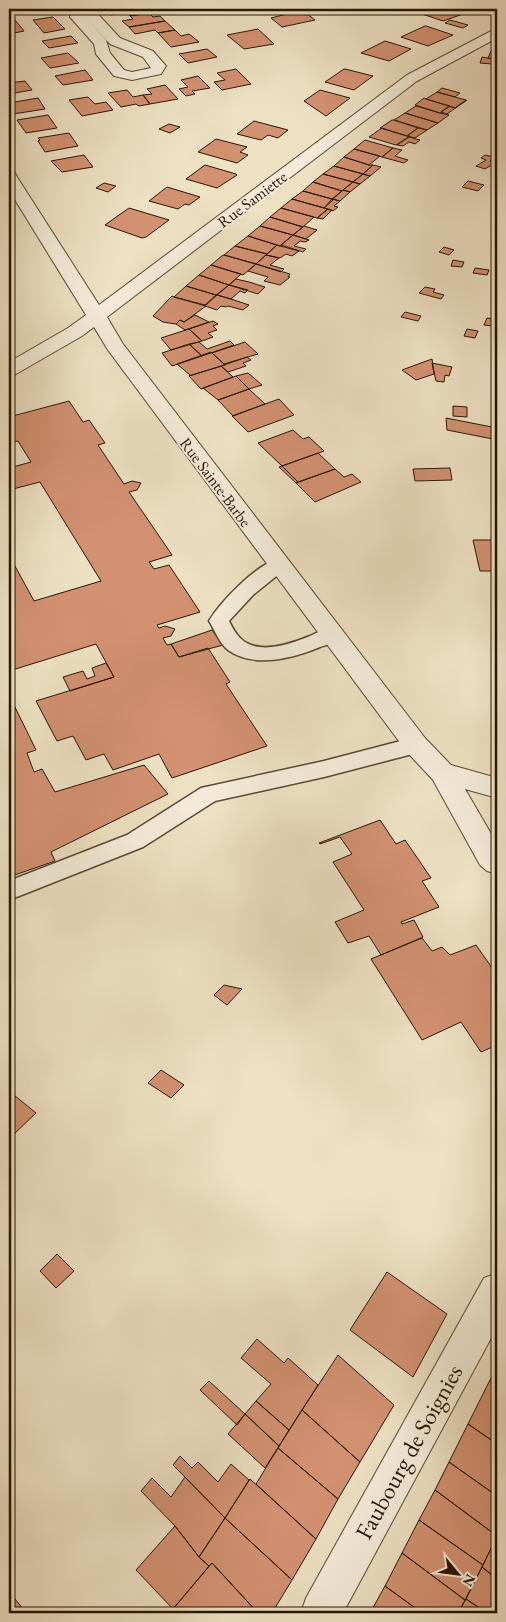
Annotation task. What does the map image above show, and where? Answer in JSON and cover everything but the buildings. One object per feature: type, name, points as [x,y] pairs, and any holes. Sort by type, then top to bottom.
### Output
[{"type":"street","points":[[9,9],[15,9]]},
{"type":"street","points":[[74,10],[90,14],[116,41],[148,54],[159,66],[156,71],[132,76],[119,74],[103,54],[101,43],[77,17],[74,10]]},
{"type":"street","name":"Rue Samiette","points":[[9,370],[75,332],[412,78],[497,32]]},
{"type":"street","name":"Rue Sainte-Barbe","points":[[9,177],[115,346],[278,565],[333,634],[416,745],[442,773],[490,857],[497,864]]},
{"type":"street","points":[[442,773],[497,788]]},
{"type":"street","name":"Faubourg de Soignies","points":[[321,1613],[497,1291]]},
{"type":"lane","points":[[278,565],[238,596],[219,621],[235,646],[259,654],[288,651],[333,634]]},
{"type":"lane","points":[[9,892],[135,841],[209,794],[324,769],[416,745]]}]
